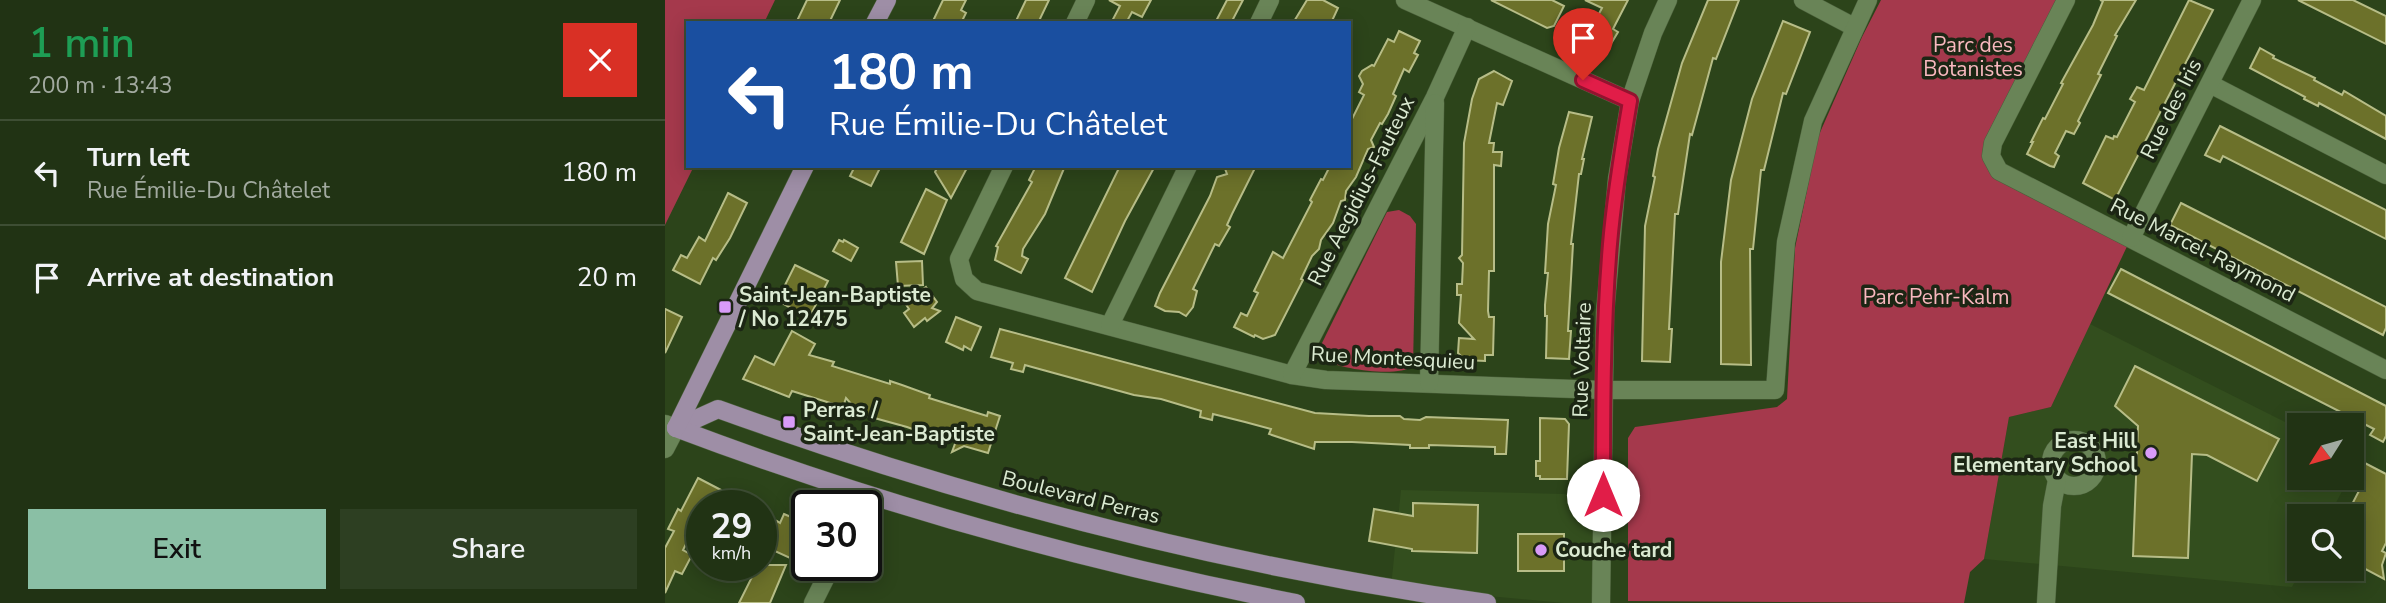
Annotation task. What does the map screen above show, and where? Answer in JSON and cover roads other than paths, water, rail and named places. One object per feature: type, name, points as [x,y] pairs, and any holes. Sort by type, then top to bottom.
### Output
[{"type":"main road","points":[[877,21],[887,0]]},
{"type":"main road","points":[[804,168],[671,426],[838,490]]},
{"type":"main road","name":"Boulevard Perras","points":[[671,426],[718,409],[889,467],[1100,527],[1257,563],[1420,594],[1487,603]]},
{"type":"main road","points":[[882,505],[1096,559],[1296,603]]},
{"type":"street","points":[[1076,21],[1086,0]]},
{"type":"street","points":[[1260,21],[1271,0]]},
{"type":"street","points":[[1405,0],[1630,101]]},
{"type":"street","name":"Rue Voltaire","points":[[1601,603],[1603,390],[1610,245],[1617,179],[1630,101],[1653,33],[1668,0]]},
{"type":"street","points":[[1803,0],[1854,27],[1868,0]]},
{"type":"street","name":"Rue Marcel-Raymond","points":[[2066,0],[1993,143],[1991,156],[1999,171],[2386,370]]},
{"type":"street","name":"Rue des Iris","points":[[2130,238],[2252,0]]},
{"type":"street","name":"Rue Aegidius-Fauteux","points":[[1292,375],[1435,97],[1467,27]]},
{"type":"street","name":"Rue Montesquieu","points":[[1003,168],[959,259],[964,279],[977,291],[1292,375],[1326,380],[1603,390],[1775,390],[1786,242],[1813,121],[1854,27]]},
{"type":"street","points":[[2210,84],[2386,175]]},
{"type":"street","points":[[1429,383],[1435,97]]},
{"type":"street","points":[[1110,325],[1187,168]]},
{"type":"street","points":[[665,449],[671,426]]},
{"type":"street","points":[[2046,603],[2052,506],[2057,480]]},
{"type":"street","points":[[813,603],[824,581]]},
{"type":"place","name":"Saint-Jean-Baptiste / No 12475","points":[[725,307]]},
{"type":"place","name":"Perras / Saint-Jean-Baptiste","points":[[789,422]]},
{"type":"place","name":"East Hill Elementary School","points":[[2151,453]]},
{"type":"place","name":"Couche tard","points":[[1541,550]]},
{"type":"park label","name":"Parc des Botanistes","points":[[1973,57]]},
{"type":"park label","name":"Parc Pehr-Kalm","points":[[1936,297]]}]
